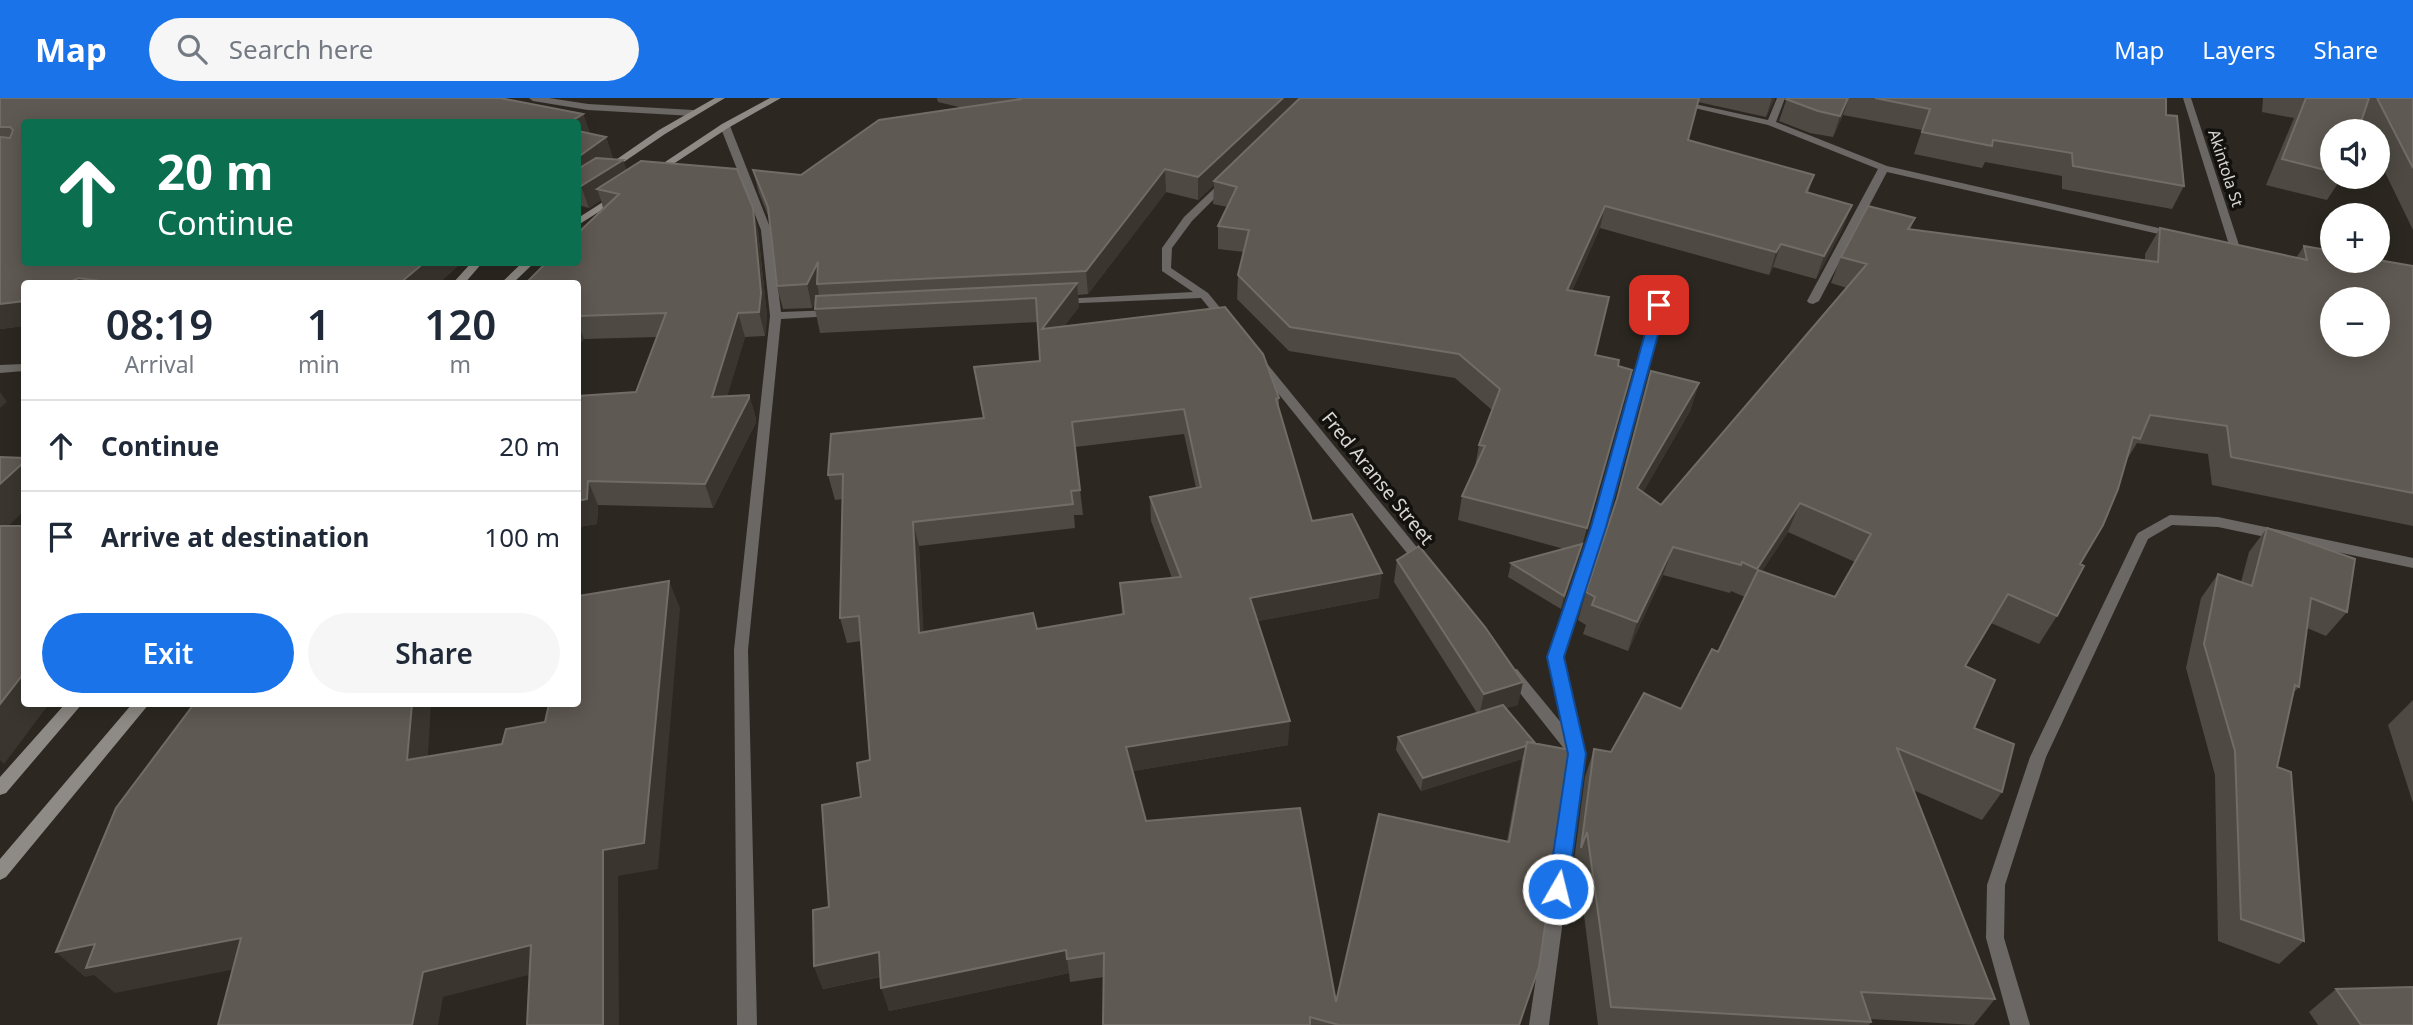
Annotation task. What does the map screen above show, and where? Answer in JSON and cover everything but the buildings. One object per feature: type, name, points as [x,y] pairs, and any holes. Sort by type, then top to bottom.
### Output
[{"type":"main road","points":[[581,188],[693,113],[721,98]]},
{"type":"main road","points":[[645,178],[725,126],[777,98]]},
{"type":"main road","points":[[581,220],[623,193]]},
{"type":"main road","points":[[461,280],[474,266]]},
{"type":"main road","points":[[510,280],[525,266]]},
{"type":"main road","points":[[0,788],[72,707]]},
{"type":"main road","points":[[0,872],[138,707]]},
{"type":"street","points":[[533,98],[588,107],[693,113]]},
{"type":"street","points":[[1656,98],[1772,122],[1884,168],[2181,236]]},
{"type":"street","points":[[1772,122],[1781,98]]},
{"type":"street","name":"Akintola St","points":[[2187,98],[2235,248]]},
{"type":"street","points":[[725,126],[766,230],[776,316],[741,650],[747,1025]]},
{"type":"street","points":[[1813,301],[1884,168]]},
{"type":"street","name":"Fred Aranse Street","points":[[1236,172],[1188,219],[1167,248],[1166,269],[1204,295],[1430,572]]},
{"type":"street","points":[[2221,245],[2248,251]]},
{"type":"street","points":[[1052,302],[1204,295]]},
{"type":"street","points":[[1539,1025],[1577,754],[1555,657],[1599,527],[1659,305]]},
{"type":"street","points":[[776,316],[845,313]]},
{"type":"street","points":[[0,369],[21,368]]},
{"type":"street","points":[[2020,1025],[1995,938],[1996,885],[2038,757],[2143,536],[2170,520],[2218,522],[2413,563]]},
{"type":"street","points":[[1499,658],[1577,754]]},
{"type":"route","points":[[1558,889],[1577,754],[1555,657],[1599,527],[1659,305]]}]
